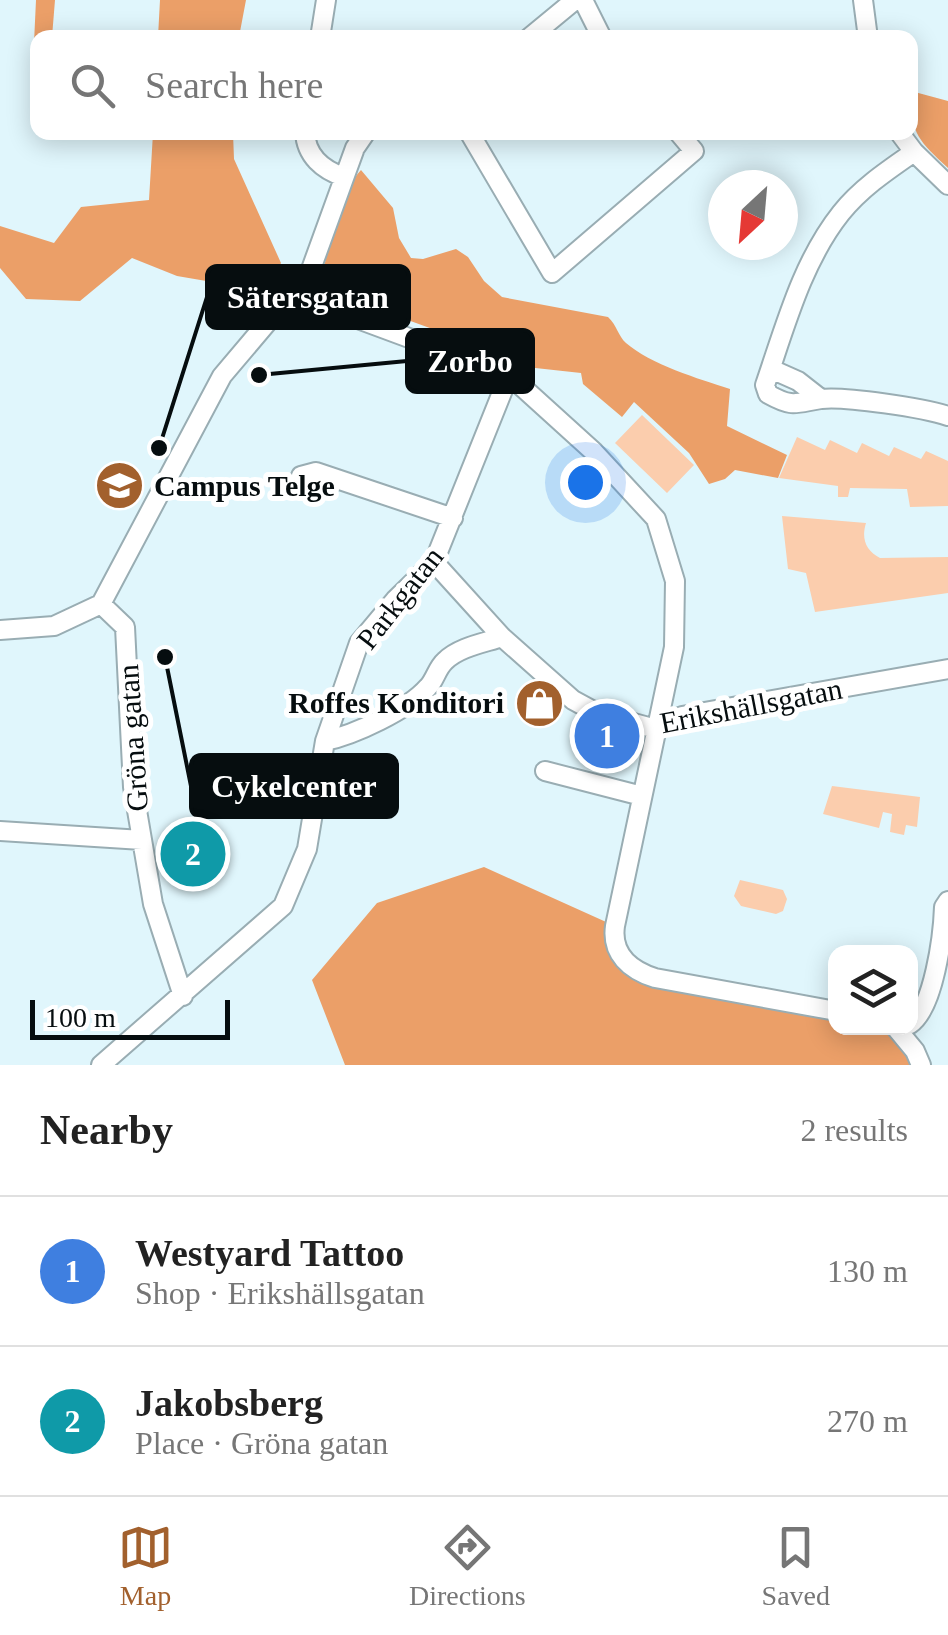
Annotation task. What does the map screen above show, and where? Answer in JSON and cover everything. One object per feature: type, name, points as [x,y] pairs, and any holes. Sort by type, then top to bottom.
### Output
[{"type":"street","points":[[321,30],[326,0]]},
{"type":"street","points":[[538,30],[574,0]]},
{"type":"street","points":[[583,0],[598,30]]},
{"type":"street","points":[[863,0],[867,30]]},
{"type":"street","points":[[305,140],[314,160],[344,177]]},
{"type":"street","points":[[0,630],[54,626],[101,604],[222,376],[310,272],[360,140]]},
{"type":"street","points":[[474,140],[552,273],[694,151],[685,140]]},
{"type":"street","points":[[905,140],[948,185]]},
{"type":"street","points":[[914,152],[873,182],[828,232],[797,294],[768,377],[768,394],[798,406],[821,399],[907,406],[948,416]]},
{"type":"street","points":[[293,295],[510,374],[594,452],[656,519],[670,560],[676,605],[674,647],[614,937],[622,959],[655,978],[828,1010]]},
{"type":"street","name":"Parkgatan","points":[[101,1065],[283,906],[307,849],[325,742],[359,643],[434,562],[510,374]]},
{"type":"street","points":[[768,377],[798,380],[821,399]]},
{"type":"street","points":[[301,476],[316,472],[453,518]]},
{"type":"street","name":"Erikshällsgatan","points":[[434,562],[502,636],[584,707],[656,729],[682,716],[948,669]]},
{"type":"street","name":"Gröna gatan","points":[[101,604],[125,626],[133,787],[152,904],[183,996]]},
{"type":"street","points":[[325,742],[344,737],[411,702],[430,686],[443,662],[458,652],[502,636]]},
{"type":"street","points":[[545,771],[642,796]]},
{"type":"street","points":[[0,831],[142,840]]},
{"type":"street","points":[[918,1014],[930,993],[948,901]]},
{"type":"street","points":[[907,1035],[922,1065]]},
{"type":"shaded area","points":[[36,0],[55,0],[53,30],[35,30]]},
{"type":"shaded area","points":[[160,0],[246,0],[240,30],[158,30]]},
{"type":"shaded area","points":[[918,93],[948,101],[948,168],[918,135]]},
{"type":"shaded area","points":[[153,140],[233,140],[234,159],[281,263],[264,291],[177,276],[132,258],[80,301],[26,299],[0,268],[0,226],[54,243],[81,207],[149,200]]},
{"type":"shaded area","points":[[361,170],[393,208],[399,238],[411,258],[423,259],[456,249],[468,257],[484,281],[502,297],[608,317],[626,343],[648,358],[730,389],[727,426],[787,455],[778,478],[735,470],[725,479],[709,484],[689,453],[634,402],[622,417],[583,384],[581,373],[499,364],[444,348],[449,335],[394,315],[388,328],[335,304],[320,285],[340,209]]},
{"type":"shaded area","points":[[642,415],[694,465],[667,493],[615,443]]},
{"type":"shaded area","points":[[797,437],[825,450],[830,440],[857,453],[862,443],[889,456],[894,447],[921,459],[926,451],[948,461],[948,506],[910,507],[907,489],[850,488],[848,497],[838,497],[838,486],[779,478]]},
{"type":"shaded area","points":[[782,516],[866,523],[866,544],[880,558],[948,557],[948,593],[815,612],[806,573],[788,569]]},
{"type":"shaded area","points":[[832,786],[920,797],[917,827],[906,825],[904,835],[890,832],[892,814],[883,812],[879,828],[823,814]]},
{"type":"shaded area","points":[[484,867],[615,926],[614,937],[643,974],[828,1010],[828,1035],[901,1035],[921,1065],[345,1065],[312,980],[377,903]]},
{"type":"shaded area","points":[[740,880],[783,890],[787,899],[783,911],[776,914],[741,906],[734,896]]},
{"type":"place","name":"Zorbo","points":[[259,375]]},
{"type":"place","name":"Sätersgatan","points":[[159,448]]},
{"type":"place","name":"Campus Telge","points":[[119,486]]},
{"type":"place","name":"Cykelcenter","points":[[165,657]]},
{"type":"place","name":"Roffes Konditori","points":[[539,703]]},
{"type":"place","name":"Westyard Tattoo","points":[[607,736]]},
{"type":"place","name":"Jakobsberg","points":[[193,854]]}]
